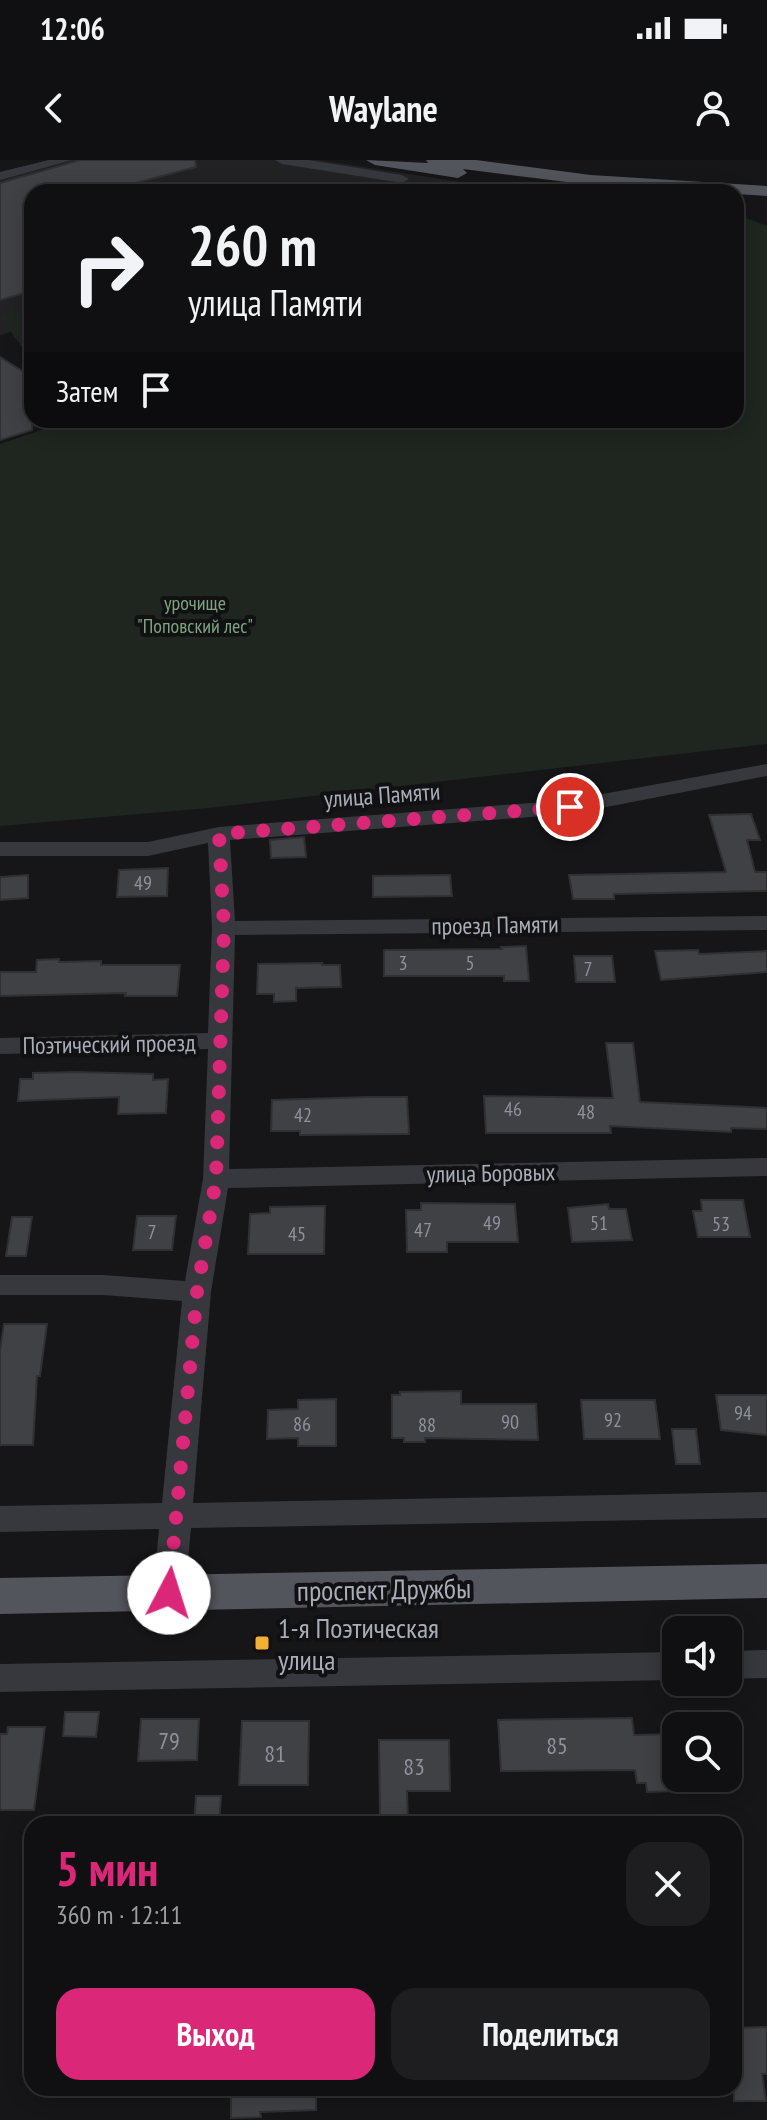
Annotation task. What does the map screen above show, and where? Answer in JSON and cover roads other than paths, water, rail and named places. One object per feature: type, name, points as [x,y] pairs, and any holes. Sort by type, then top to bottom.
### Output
[{"type":"main road","points":[[375,160],[552,184]]},
{"type":"main road","points":[[435,160],[591,180],[655,184]]},
{"type":"main road","points":[[744,190],[767,191]]},
{"type":"main road","points":[[744,201],[767,202]]},
{"type":"main road","name":"проспект Дружбы","points":[[0,1596],[767,1581]]},
{"type":"street","points":[[0,176],[65,160]]},
{"type":"street","points":[[282,160],[402,179]]},
{"type":"street","name":"улица Памяти","points":[[0,849],[148,849],[219,834],[570,807],[767,770]]},
{"type":"street","points":[[169,1593],[197,1292],[216,1179],[224,928],[219,834]]},
{"type":"street","name":"проезд Памяти","points":[[224,928],[767,923]]},
{"type":"street","name":"Поэтический проезд","points":[[0,1046],[219,1041]]},
{"type":"street","name":"улица Боровых","points":[[216,1179],[767,1167]]},
{"type":"street","points":[[0,1285],[103,1285],[197,1292]]},
{"type":"street","points":[[0,1519],[767,1505]]},
{"type":"street","points":[[742,1665],[767,1664]]},
{"type":"street","points":[[0,1678],[662,1666]]},
{"type":"place","name":"1-я Поэтическая улица","points":[[262,1643]]},
{"type":"park label","name":"урочище \"Поповский лес\"","points":[[195,614]]}]
